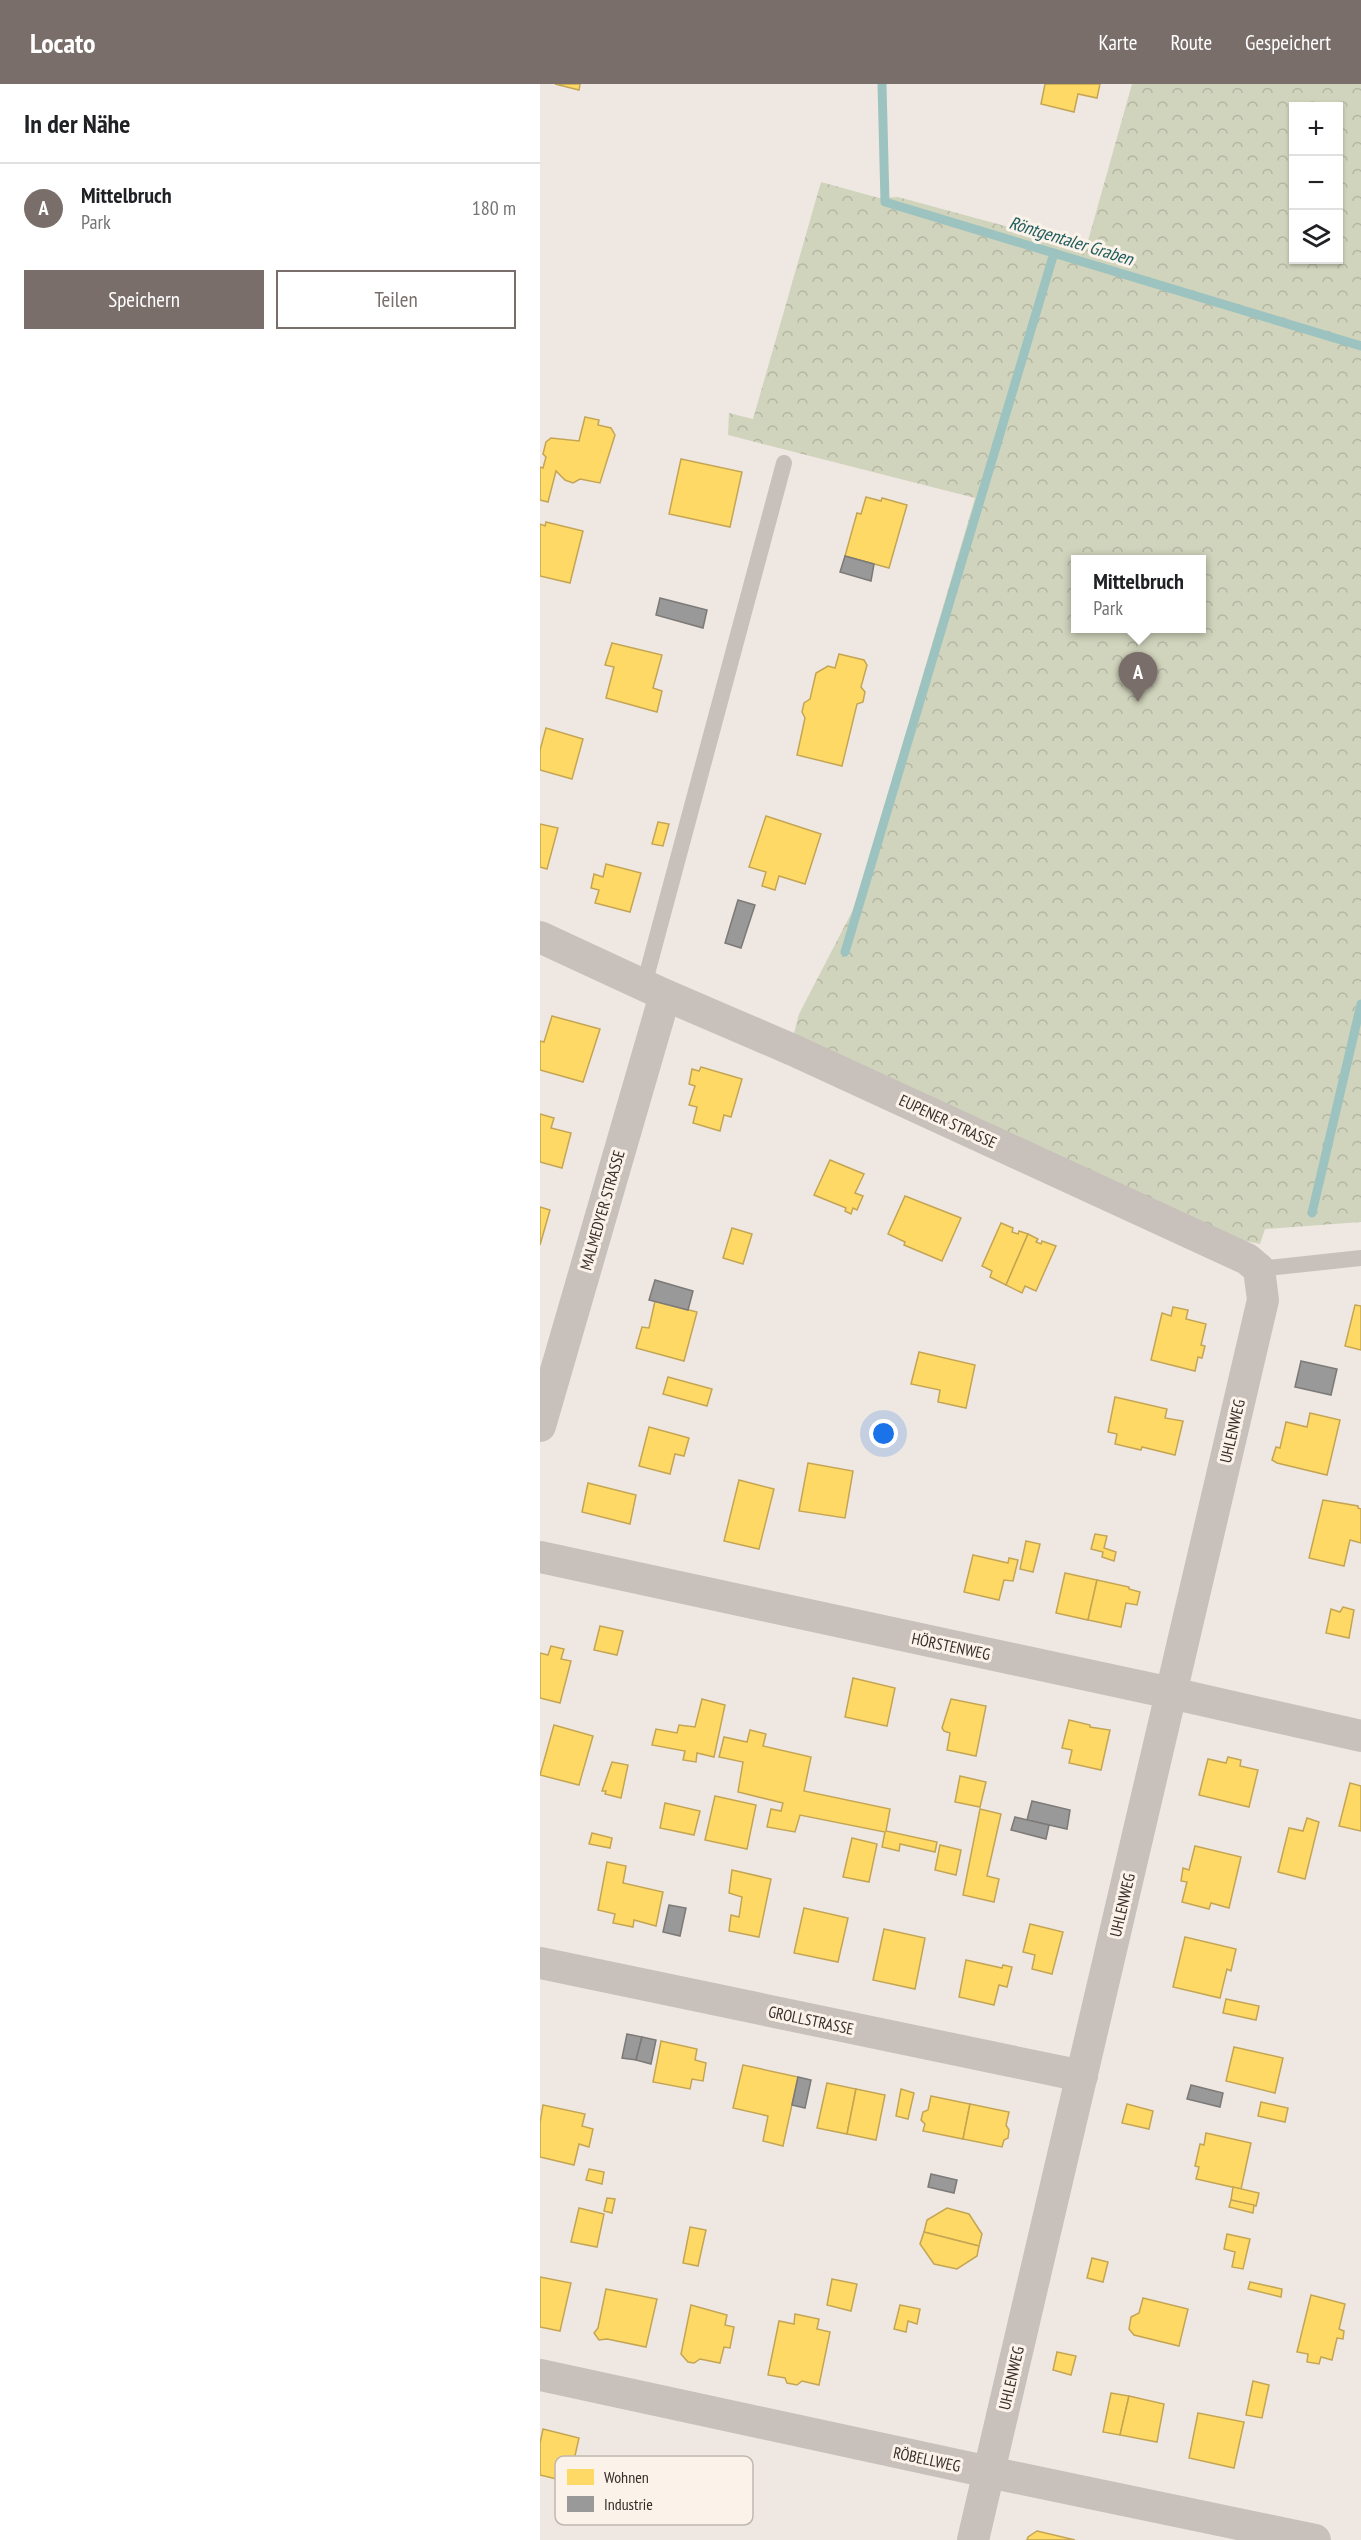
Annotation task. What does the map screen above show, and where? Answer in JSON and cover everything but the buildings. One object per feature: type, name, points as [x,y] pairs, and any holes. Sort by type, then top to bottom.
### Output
[{"type":"street","name":"EUPENER STRASSE","points":[[540,937],[654,990],[793,1050],[1246,1259],[1259,1269]]},
{"type":"street","name":"MALMEDYER STRASSE","points":[[540,1426],[654,990]]},
{"type":"street","name":"UHLENWEG","points":[[973,2540],[1263,1300],[1259,1269]]},
{"type":"street","name":"HÖRSTENWEG","points":[[540,1557],[1361,1736]]},
{"type":"street","name":"GROLLSTRASSE","points":[[540,1963],[1082,2076]]},
{"type":"street","name":"RÖBELLWEG","points":[[540,2374],[1315,2540]]},
{"type":"lane","points":[[654,990],[784,463]]},
{"type":"lane","points":[[1259,1269],[1361,1258]]},
{"type":"green space","points":[[1132,84],[1361,84],[1361,1222],[1265,1229],[1260,1244],[1221,1236],[791,1045],[799,1014],[855,906],[975,498],[728,435],[729,413],[753,419],[821,182],[879,198],[898,197],[1086,248]]},
{"type":"waterway","name":"Röntgentaler Graben","points":[[882,84],[885,202],[1361,346]]},
{"type":"waterway","points":[[845,952],[1054,253]]},
{"type":"waterway","points":[[1312,1213],[1361,1004]]},
{"type":"place","name":"Mittelbruch","points":[[1138,702]]}]
